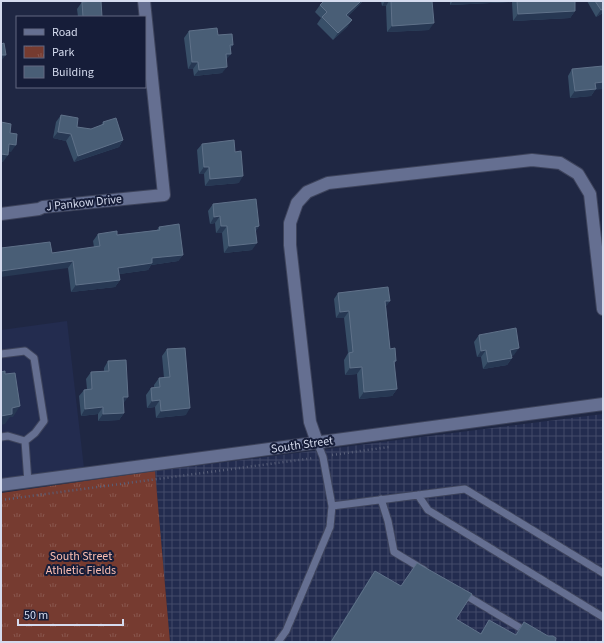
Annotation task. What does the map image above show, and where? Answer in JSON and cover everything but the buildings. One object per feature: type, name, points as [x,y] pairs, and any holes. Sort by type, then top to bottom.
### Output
[{"type":"street","name":"J Pankow Drive","points":[[144,1],[146,16]]},
{"type":"street","name":"J Pankow Drive","points":[[1,214],[39,209],[43,207],[164,195],[146,20]]},
{"type":"street","points":[[317,442],[310,422],[290,245],[290,223],[297,203],[307,192],[328,183],[532,160],[560,163],[578,174],[590,194],[603,309]]},
{"type":"street","name":"South Street","points":[[1,486],[603,404]]},
{"type":"lane","points":[[1,354],[25,351],[34,358],[44,421],[35,433],[25,441]]},
{"type":"lane","points":[[1,437],[8,436],[25,441]]},
{"type":"lane","points":[[25,441],[28,482]]},
{"type":"lane","points":[[278,642],[286,631],[330,527],[332,506],[323,457],[317,442]]},
{"type":"lane","points":[[332,506],[465,489],[603,573]]},
{"type":"lane","points":[[418,495],[428,510],[603,616]]},
{"type":"lane","points":[[380,499],[388,521],[394,552],[428,572]]},
{"type":"lane","points":[[456,589],[530,634]]},
{"type":"path","points":[[1,500],[393,447]]},
{"type":"shaded area","points":[[67,321],[84,468],[1,479],[1,330]]},
{"type":"shaded area","points":[[603,414],[603,642],[170,642],[155,471]]},
{"type":"green space","name":"South Street Athletic Fields","points":[[155,471],[170,642],[1,642],[1,493]]}]
